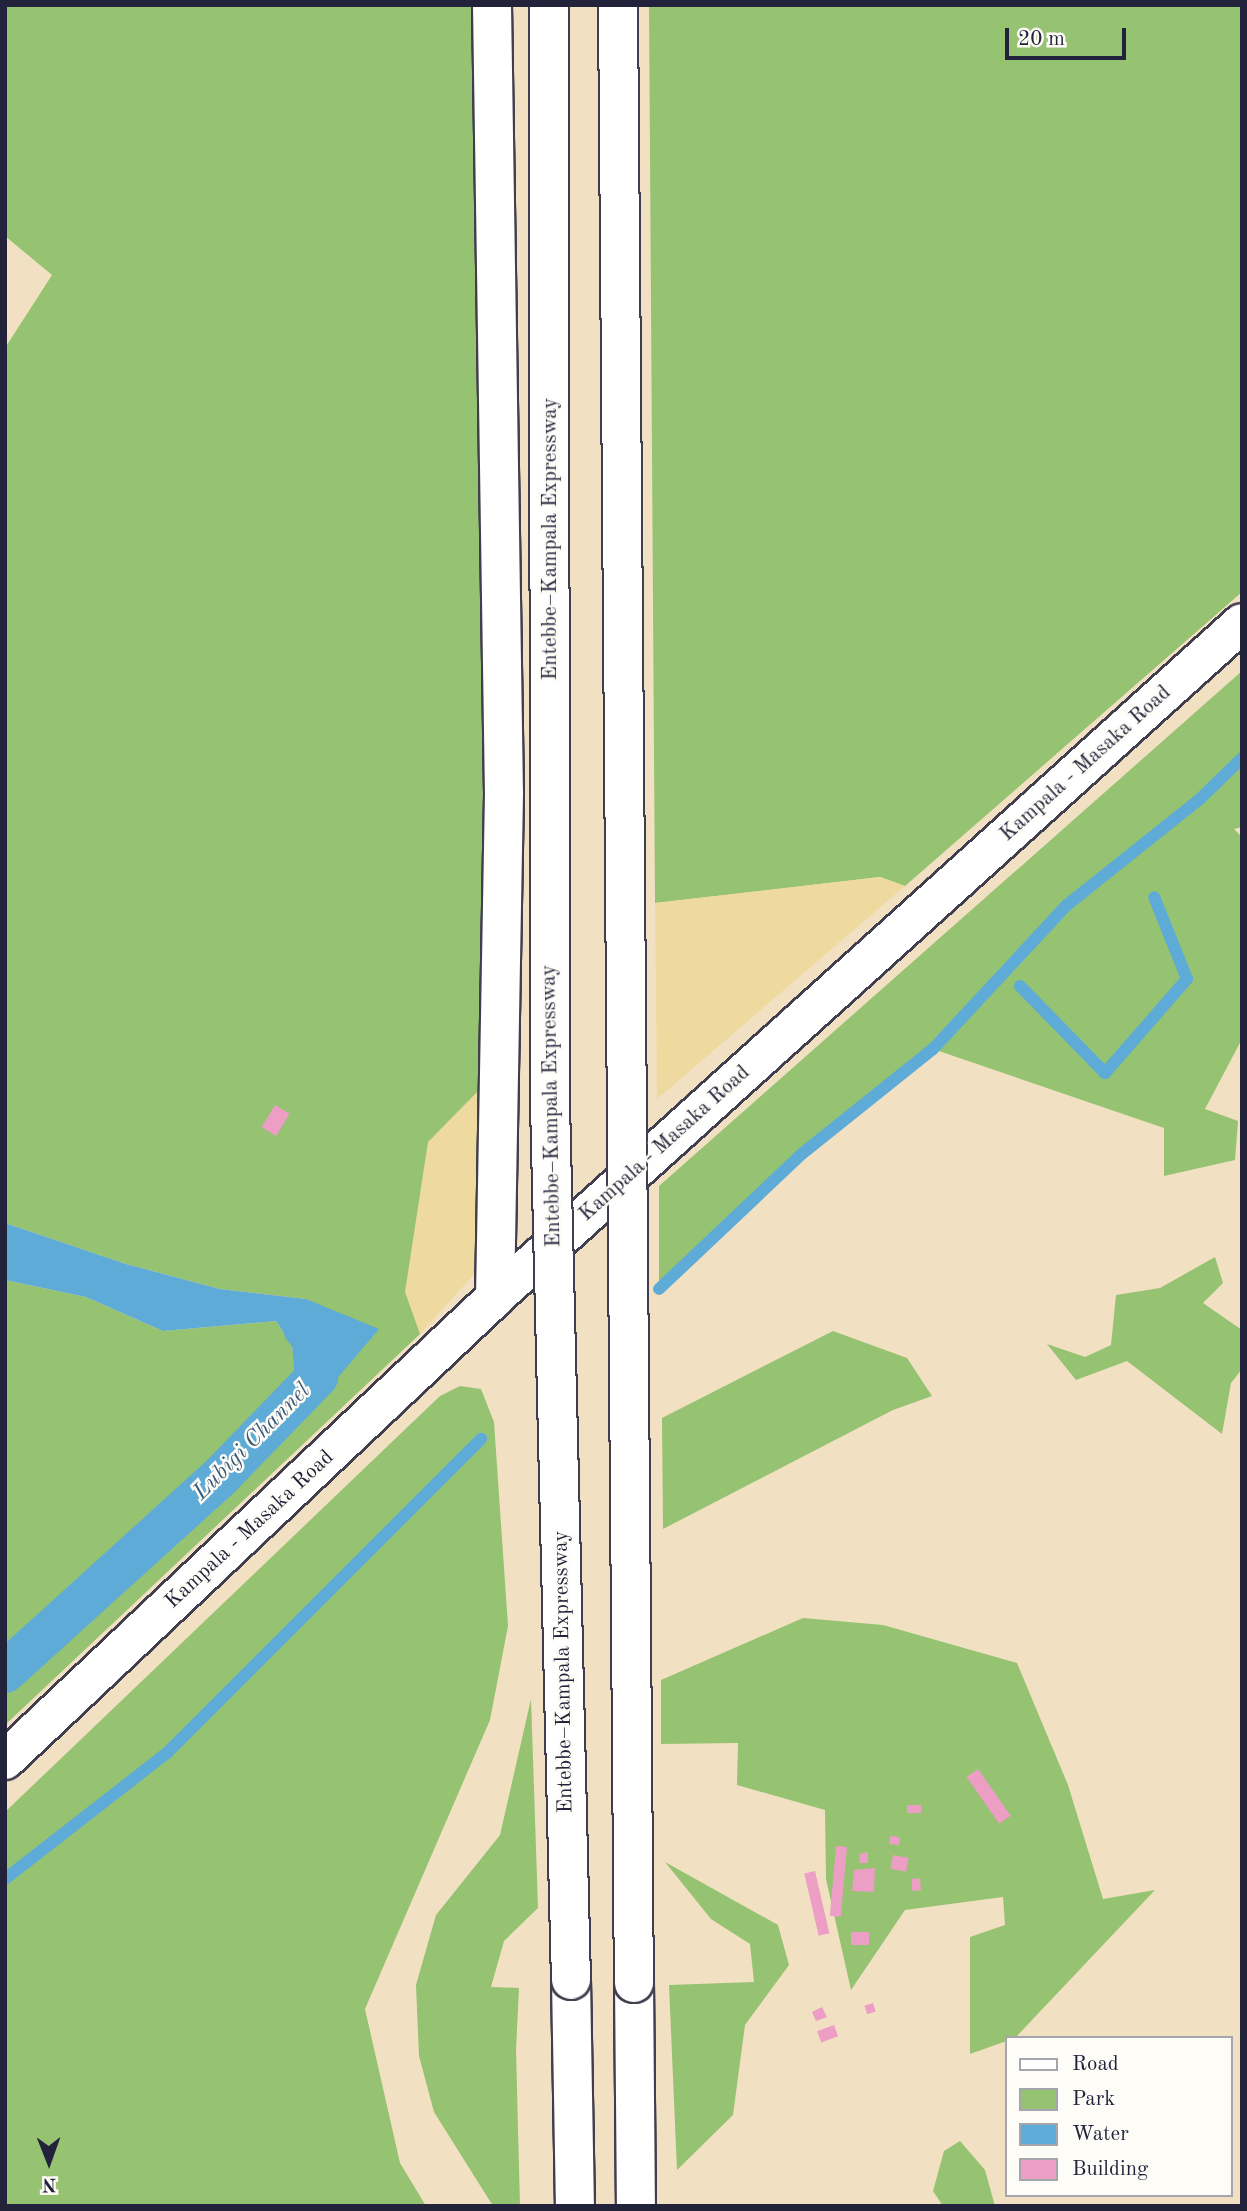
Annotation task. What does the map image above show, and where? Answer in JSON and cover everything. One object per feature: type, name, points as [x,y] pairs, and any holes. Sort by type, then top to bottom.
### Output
[{"type":"main road","points":[[492,5],[504,793],[495,1298]]},
{"type":"main road","name":"Entebbe–Kampala Expressway","points":[[549,5],[550,1104],[575,2206]]},
{"type":"main road","points":[[618,5],[636,2206]]},
{"type":"main road","name":"Kampala - Masaka Road","points":[[5,1760],[495,1298],[1242,623]]},
{"type":"green space","points":[[5,5],[471,5],[484,566],[481,1088],[420,1334],[5,1725],[5,1280],[86,1297],[163,1331],[276,1321],[292,1345],[296,1379],[306,1299],[220,1289],[126,1264],[5,1223],[5,348],[52,275],[5,236]]},
{"type":"green space","points":[[649,5],[1242,5],[1242,592],[905,886],[880,877],[655,903]]},
{"type":"green space","points":[[1242,671],[1242,827],[1234,829],[1242,837],[1242,1039],[1205,1109],[1238,1121],[1235,1160],[1164,1176],[1164,1128],[933,1049],[803,1153],[659,1289],[659,1186]]},
{"type":"green space","points":[[1215,1257],[1223,1283],[1203,1303],[1242,1330],[1242,1369],[1231,1383],[1222,1434],[1127,1361],[1076,1380],[1047,1344],[1085,1357],[1111,1345],[1116,1295],[1160,1288]]},
{"type":"green space","points":[[833,1331],[907,1358],[932,1396],[893,1410],[663,1529],[662,1418]]},
{"type":"green space","points":[[460,1386],[481,1389],[494,1422],[508,1626],[490,1720],[365,2009],[400,2163],[426,2206],[5,2206],[5,1812],[440,1396]]},
{"type":"green space","points":[[803,1618],[883,1625],[1017,1663],[1068,1785],[1103,1899],[1155,1890],[1017,2036],[1006,2036],[1006,2041],[970,2054],[970,1937],[1005,1925],[1003,1897],[905,1910],[851,1990],[826,1879],[825,1810],[737,1785],[738,1743],[661,1744],[661,1680]]},
{"type":"green space","points":[[531,1699],[538,1908],[504,1941],[491,1987],[519,1988],[516,2050],[520,2206],[493,2206],[434,2112],[419,2056],[416,1985],[436,1915],[500,1835]]},
{"type":"green space","points":[[665,1862],[778,1925],[789,1965],[745,2025],[733,2115],[677,2170],[669,1985],[754,1982],[750,1944],[711,1919]]},
{"type":"green space","points":[[960,2141],[985,2170],[995,2206],[943,2206],[933,2191],[944,2151]]},
{"type":"sand","points":[[880,877],[905,886],[657,1099],[655,903]]},
{"type":"sand","points":[[481,1088],[479,1269],[420,1334],[405,1292],[428,1142]]},
{"type":"water","points":[[5,1223],[126,1264],[220,1289],[306,1299],[379,1329],[335,1381],[295,1379],[292,1345],[276,1321],[163,1331],[86,1297],[5,1280]]},
{"type":"building","points":[[275,1105],[290,1114],[276,1136],[262,1127]]},
{"type":"building","points":[[978,1769],[1011,1816],[999,1824],[967,1777]]},
{"type":"building","points":[[907,1805],[921,1805],[921,1813],[907,1813]]},
{"type":"building","points":[[890,1836],[900,1837],[899,1845],[889,1844]]},
{"type":"building","points":[[836,1846],[847,1847],[841,1917],[830,1916]]},
{"type":"building","points":[[868,1852],[868,1863],[860,1863],[859,1854]]},
{"type":"building","points":[[893,1855],[909,1858],[906,1872],[890,1869]]},
{"type":"building","points":[[875,1868],[874,1892],[852,1891],[854,1870]]},
{"type":"building","points":[[815,1871],[829,1933],[819,1936],[804,1873]]},
{"type":"building","points":[[920,1878],[921,1890],[912,1891],[912,1879]]},
{"type":"building","points":[[851,1932],[869,1932],[869,1945],[851,1945]]},
{"type":"building","points":[[873,2003],[876,2012],[867,2014],[864,2006]]},
{"type":"building","points":[[822,2007],[827,2017],[816,2021],[812,2012]]},
{"type":"building","points":[[834,2025],[838,2036],[821,2042],[817,2031]]},
{"type":"waterway","points":[[659,1289],[803,1153],[933,1049],[1067,905],[1201,798],[1242,758]]},
{"type":"waterway","points":[[1020,986],[1105,1073],[1187,979],[1154,897]]},
{"type":"waterway","name":"Lubigi Channel","points":[[5,1672],[221,1476],[317,1377],[315,1341],[304,1328]]},
{"type":"waterway","points":[[5,1879],[168,1752],[481,1439]]}]
